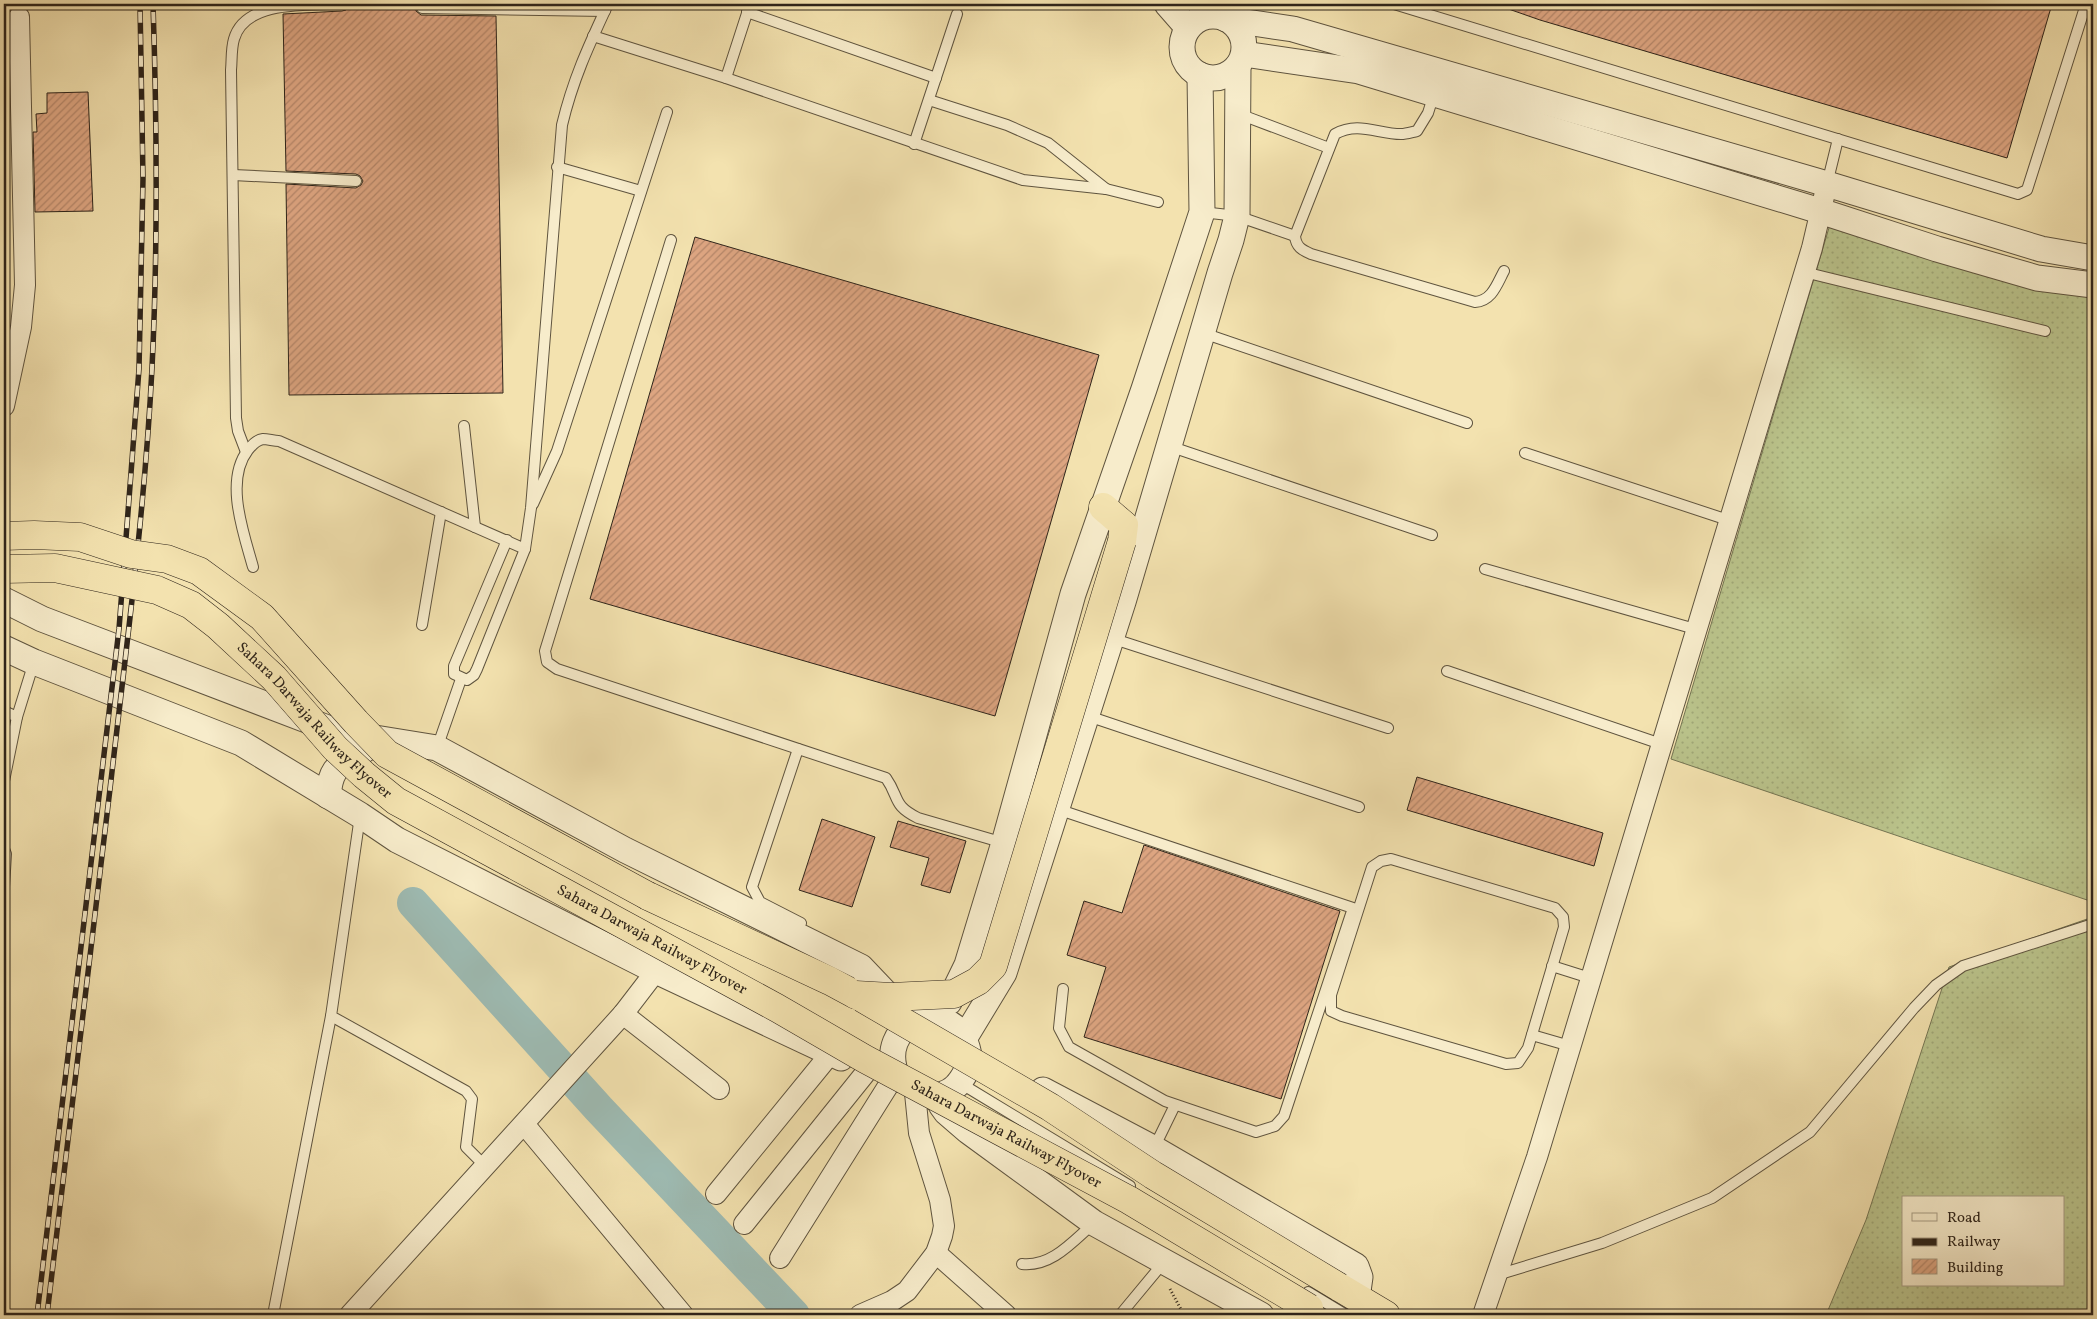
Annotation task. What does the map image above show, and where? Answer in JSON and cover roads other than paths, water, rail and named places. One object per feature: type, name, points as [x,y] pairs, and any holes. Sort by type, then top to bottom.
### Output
[{"type":"highway","points":[[856,995],[891,997],[954,994],[978,981],[993,966],[1122,541],[1124,525],[1103,507]]},
{"type":"highway","name":"Sahara Darwaja Railway Flyover","points":[[4,536],[34,534],[80,537],[131,554],[167,559],[199,572],[262,617],[387,754],[648,896],[821,976],[856,995],[1050,1107],[1347,1300],[1386,1315]]},
{"type":"highway","name":"Sahara Darwaja Railway Flyover","points":[[4,553],[79,554],[116,561],[131,554]]},
{"type":"highway","name":"Sahara Darwaja Railway Flyover","points":[[4,569],[55,568],[157,590],[190,605],[218,626],[274,678],[335,748],[396,801],[777,1008],[865,1059],[1129,1200],[1308,1303]]},
{"type":"street","points":[[1167,4],[1188,28]]},
{"type":"street","points":[[966,1044],[1004,973],[1111,638],[1237,216],[1238,113],[1244,40],[1238,27],[1215,13]]},
{"type":"street","points":[[1241,60],[1227,75],[1214,78],[1200,76],[1189,67],[1182,54],[1182,40],[1188,28],[1199,19],[1215,13],[1293,29],[1827,184],[2041,249],[2093,258]]},
{"type":"street","points":[[4,406],[22,327],[25,285],[13,140],[19,17]]},
{"type":"street","points":[[1241,60],[1359,71],[1820,211],[1937,249],[2037,278],[2093,285]]},
{"type":"street","points":[[939,1020],[954,994],[967,965],[1004,842],[1073,594],[1202,212],[1200,76]]},
{"type":"street","points":[[1483,1315],[1537,1157],[1804,272],[1827,184]]},
{"type":"street","points":[[4,600],[42,619],[338,732],[437,748],[625,850],[855,958],[913,1023]]},
{"type":"street","points":[[4,648],[34,662],[241,743],[360,815],[397,840],[656,971],[867,1071],[910,1086],[944,1094],[960,1083],[968,1068],[966,1044],[958,1030],[939,1020],[922,1020],[913,1023],[903,1030],[893,1048],[893,1067],[910,1086],[1094,1223],[1261,1315]]},
{"type":"street","points":[[328,796],[330,778],[334,770],[381,739]]},
{"type":"street","points":[[350,1315],[623,1014],[656,971]]},
{"type":"street","points":[[623,1014],[718,1089]]},
{"type":"street","points":[[966,1044],[1153,1148],[1356,1266],[1360,1277],[1347,1300]]},
{"type":"street","points":[[716,1194],[831,1053]]},
{"type":"street","points":[[744,1224],[867,1071]]},
{"type":"street","points":[[860,1315],[907,1292],[936,1253],[942,1236],[944,1226],[940,1200],[919,1133],[910,1086]]},
{"type":"street","points":[[780,1258],[910,1086]]},
{"type":"street","points":[[524,1124],[683,1315]]},
{"type":"street","points":[[936,1253],[1006,1315]]},
{"type":"lane","points":[[246,452],[238,431],[236,418],[231,70],[233,40],[240,25],[255,11],[269,5],[342,4]]},
{"type":"lane","points":[[1394,4],[2018,194],[2027,190],[2086,4]]},
{"type":"lane","points":[[422,8],[607,7],[570,91],[562,125],[557,167],[531,508],[525,548],[477,669],[474,675],[467,680],[461,679],[454,674],[454,666],[506,540]]},
{"type":"lane","points":[[726,78],[748,8],[936,78]]},
{"type":"lane","points":[[914,144],[957,14]]},
{"type":"lane","points":[[593,36],[726,78],[1023,180],[1106,190],[1158,202]]},
{"type":"lane","points":[[1434,94],[1428,113],[1417,131],[1400,134],[1367,128],[1344,129],[1335,134],[1295,236],[1295,243],[1302,250],[1311,254],[1474,302],[1483,302],[1492,293],[1504,271]]},
{"type":"lane","points":[[929,100],[1007,124],[1048,143],[1106,190]]},
{"type":"lane","points":[[531,508],[557,451],[667,112]]},
{"type":"lane","points":[[1238,113],[1329,148]]},
{"type":"lane","points":[[1827,184],[1838,139]]},
{"type":"lane","points":[[557,167],[641,191]]},
{"type":"lane","points":[[233,175],[356,181]]},
{"type":"lane","points":[[1202,212],[1237,216],[1295,236]]},
{"type":"lane","points":[[671,240],[545,651],[547,662],[556,669],[886,778],[892,786],[899,806],[918,818],[1004,842]]},
{"type":"lane","points":[[1804,272],[2045,331]]},
{"type":"lane","points":[[1202,332],[1467,423]]},
{"type":"lane","points":[[464,426],[475,527]]},
{"type":"lane","points":[[253,567],[240,517],[237,484],[239,466],[246,452],[254,442],[264,439],[279,441],[525,548]]},
{"type":"lane","points":[[1169,446],[1432,535]]},
{"type":"lane","points":[[1525,452],[1728,520]]},
{"type":"lane","points":[[422,624],[441,512]]},
{"type":"lane","points":[[1485,569],[1695,629]]},
{"type":"lane","points":[[1111,638],[1388,728]]},
{"type":"lane","points":[[4,781],[17,717],[34,662]]},
{"type":"lane","points":[[1447,671],[1661,744]]},
{"type":"lane","points":[[437,748],[461,679]]},
{"type":"lane","points":[[4,711],[17,717]]},
{"type":"lane","points":[[1086,715],[1359,807]]},
{"type":"lane","points":[[798,749],[752,887],[760,902],[808,928]]},
{"type":"lane","points":[[1056,809],[1353,908],[1284,1116],[1275,1126],[1256,1132],[1175,1105],[1069,1047],[1059,1028],[1063,989]]},
{"type":"lane","points":[[273,1315],[331,1016],[360,815]]},
{"type":"lane","points":[[4,850],[6,854],[4,886]]},
{"type":"lane","points":[[1390,859],[1555,908],[1563,917],[1564,927],[1552,966],[1528,1048],[1518,1063],[1506,1064],[1342,1016],[1331,1011],[1332,995],[1372,867],[1381,861],[1390,859]]},
{"type":"lane","points":[[1497,1274],[1602,1243],[1712,1198],[1810,1132],[1914,1008],[1936,985],[1963,966],[2093,924]]},
{"type":"lane","points":[[1552,966],[1590,978]]},
{"type":"lane","points":[[331,1016],[466,1091],[472,1099],[466,1147],[485,1166]]},
{"type":"lane","points":[[1532,1034],[1570,1046]]},
{"type":"lane","points":[[960,1083],[1136,1189]]},
{"type":"lane","points":[[1153,1148],[1175,1105]]},
{"type":"lane","points":[[1022,1264],[1032,1265],[1057,1255],[1094,1223]]},
{"type":"lane","points":[[1120,1315],[1165,1261]]},
{"type":"lane","points":[[1308,1303],[1347,1300]]},
{"type":"waterway","points":[[413,903],[599,1109],[794,1315]]},
{"type":"railway","points":[[37,1315],[119,629],[139,369],[143,179],[140,4]]},
{"type":"railway","points":[[47,1315],[145,474],[152,368],[156,232],[153,4]]}]
